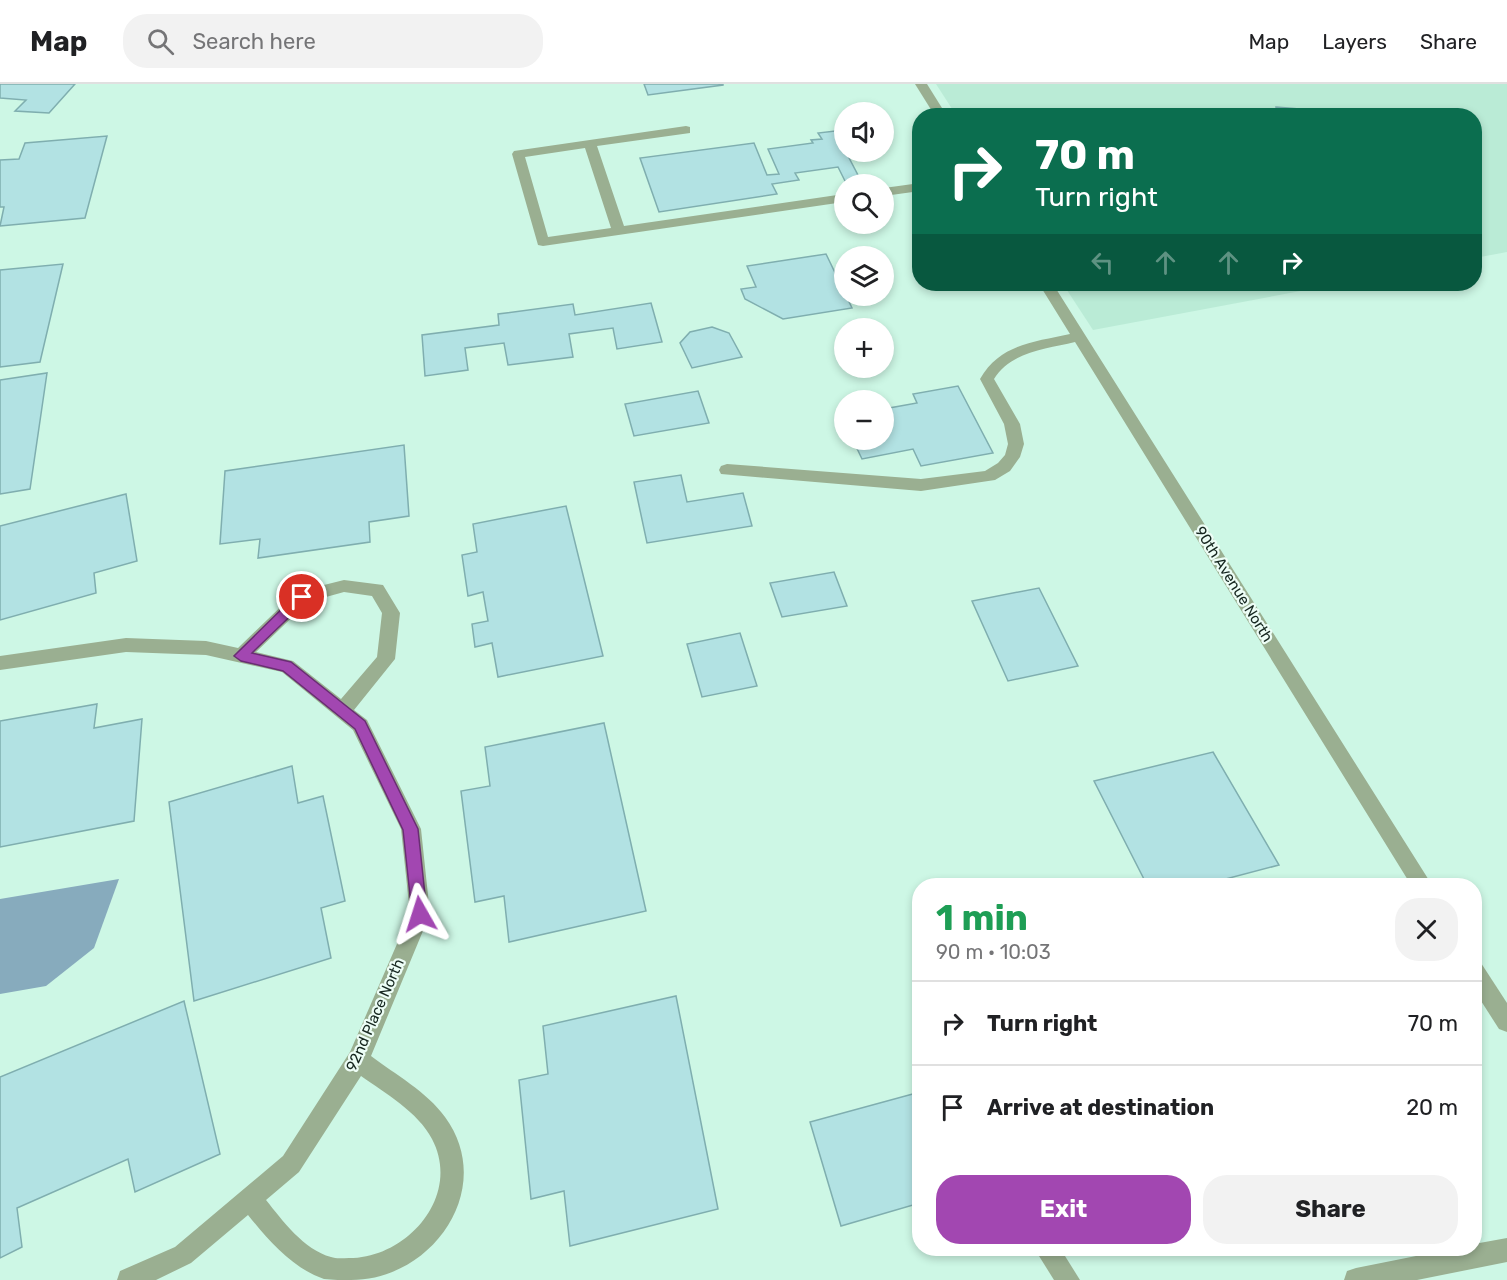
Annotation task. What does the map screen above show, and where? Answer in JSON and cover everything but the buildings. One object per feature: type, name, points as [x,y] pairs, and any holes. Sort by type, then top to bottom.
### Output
[{"type":"street","points":[[921,84],[936,108]]},
{"type":"street","points":[[686,130],[518,154],[543,242],[834,199]]},
{"type":"street","points":[[590,144],[620,231]]},
{"type":"street","points":[[894,191],[912,188]]},
{"type":"street","name":"90th Avenue North","points":[[1050,291],[1418,878]]},
{"type":"street","points":[[727,470],[921,485],[989,476],[1004,467],[1012,458],[1016,444],[1012,424],[987,379],[991,369],[1007,358],[1027,349],[1079,338]]},
{"type":"street","points":[[241,656],[302,597],[344,586],[377,590],[390,614],[386,659],[342,711]]},
{"type":"street","name":"92nd Place North","points":[[0,663],[126,645],[206,648],[287,666],[360,725],[411,829],[420,914],[358,1060],[291,1164],[183,1255],[129,1280]]},
{"type":"street","points":[[1482,983],[1507,1022]]},
{"type":"street","points":[[250,1199],[279,1234],[312,1260],[330,1269],[346,1273],[373,1273],[394,1265],[417,1251],[436,1231],[448,1207],[453,1181],[451,1155],[442,1133],[427,1114],[358,1060]]},
{"type":"street","points":[[1482,1255],[1507,1250]]},
{"type":"street","points":[[1052,1256],[1068,1280]]},
{"type":"street","points":[[1356,1280],[1477,1256]]},
{"type":"shaded area","points":[[936,84],[1507,84],[1507,252],[1482,257],[1482,108],[951,108]]},
{"type":"shaded area","points":[[1068,291],[1301,291],[1093,330]]},
{"type":"water","points":[[119,879],[94,948],[46,986],[0,994],[0,899]]},
{"type":"route","points":[[302,597],[241,656],[287,666],[360,725],[411,829],[420,914]]}]
